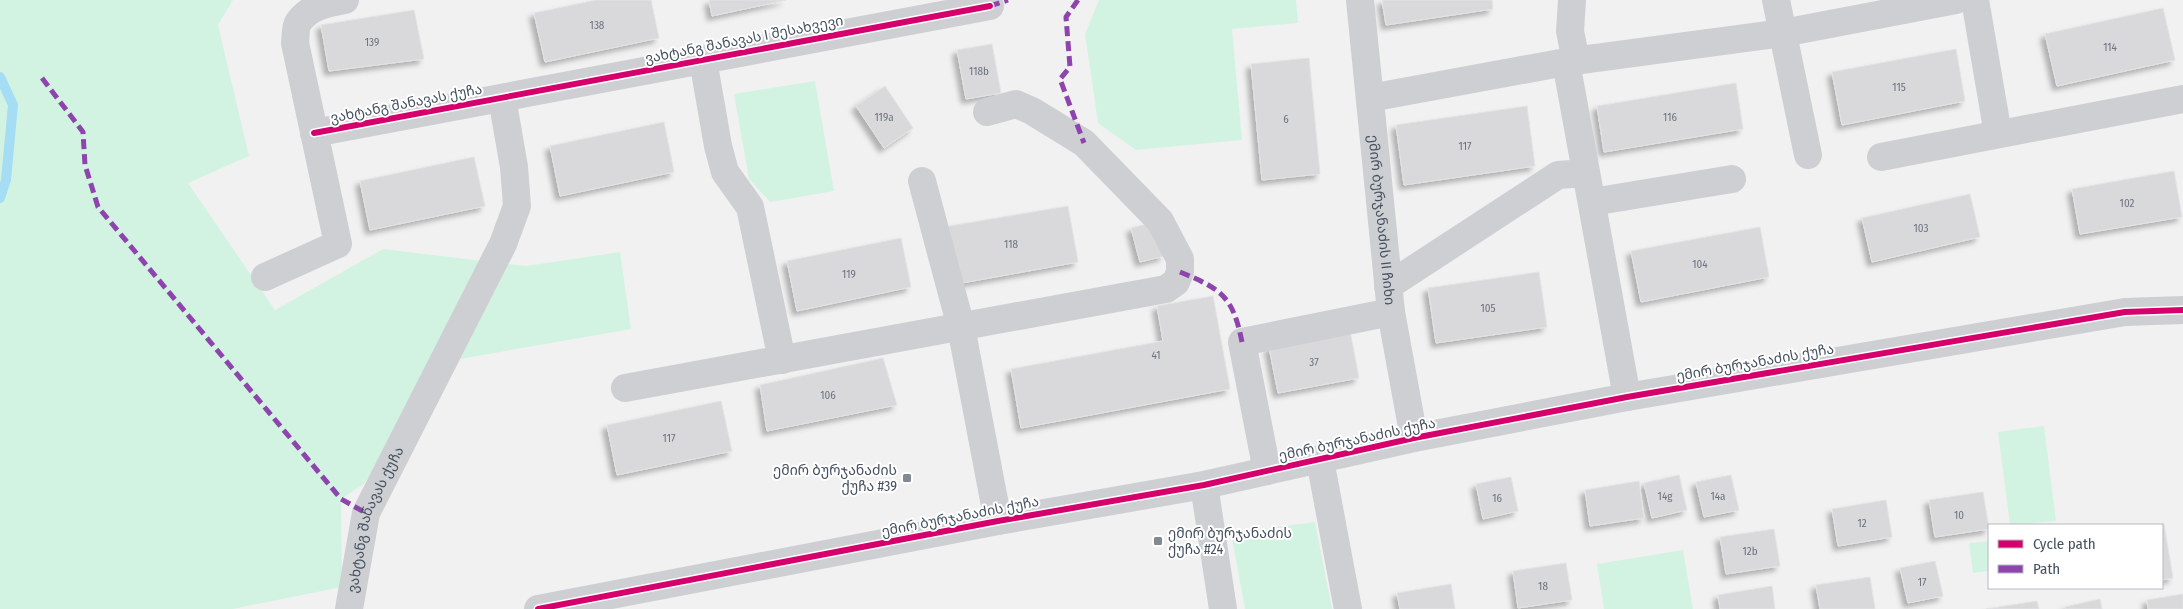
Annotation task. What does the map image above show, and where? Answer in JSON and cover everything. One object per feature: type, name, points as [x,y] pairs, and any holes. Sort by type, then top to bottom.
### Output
[{"type":"street","name":"ვახტანგ შანავას ქუჩა","points":[[345,0],[330,2],[310,10],[298,24],[295,43],[314,133],[502,98],[514,167],[517,206],[503,244],[366,514],[349,609]]},
{"type":"street","name":"ემირ ბურჯანაძის II ჩიხი","points":[[1360,0],[1389,299],[1414,438]]},
{"type":"street","points":[[1572,0],[1571,62],[1586,173],[1627,396]]},
{"type":"street","points":[[1776,0],[1808,155]]},
{"type":"street","points":[[1370,98],[1571,62],[1783,33],[1956,0]]},
{"type":"street","points":[[1975,0],[1998,134]]},
{"type":"street","name":"ვახტანგ შანავას I შესახვევი","points":[[502,98],[990,6]]},
{"type":"street","points":[[702,60],[718,146],[725,172],[750,207],[782,360]]},
{"type":"street","points":[[1881,157],[2183,99]]},
{"type":"street","points":[[625,388],[1166,289],[1176,282],[1180,272],[1180,259],[1160,221],[1084,143],[1032,111],[1016,104],[987,112]]},
{"type":"street","points":[[265,277],[338,244],[314,133]]},
{"type":"street","points":[[1267,471],[1242,342],[1389,299],[1558,175],[1586,173]]},
{"type":"street","points":[[1592,202],[1732,179]]},
{"type":"street","points":[[922,181],[961,327],[998,521]]},
{"type":"street","name":"ემირ ბურჯანაძის ქუჩა","points":[[538,609],[998,521],[1204,485],[1414,438],[1627,396],[2124,312],[2183,310]]},
{"type":"street","points":[[1320,460],[1348,609]]},
{"type":"street","points":[[1204,485],[1223,609]]},
{"type":"green space","points":[[0,0],[233,0],[218,25],[249,156],[188,183],[275,310],[383,249],[483,261],[378,463],[364,484],[341,499],[342,587],[233,609],[0,609]]},
{"type":"green space","points":[[1099,0],[1296,0],[1298,23],[1232,29],[1242,140],[1136,150],[1098,123],[1085,34]]},
{"type":"green space","points":[[815,81],[834,191],[770,202],[749,179],[734,94]]},
{"type":"green space","points":[[620,252],[631,329],[460,359],[508,264],[526,266]]},
{"type":"green space","points":[[2044,426],[2056,521],[2010,524],[1998,432]]},
{"type":"green space","points":[[1315,522],[1332,609],[1245,609],[1231,533]]},
{"type":"green space","points":[[1988,541],[1988,571],[1973,573],[1969,543]]},
{"type":"green space","points":[[1683,550],[1693,609],[1604,609],[1597,564]]},
{"type":"building","points":[[596,0],[651,0],[659,38],[545,62],[534,13]]},
{"type":"building","points":[[709,0],[786,0],[712,16]]},
{"type":"building","points":[[1382,0],[1492,0],[1493,9],[1386,25]]},
{"type":"building","points":[[2163,8],[2175,60],[2057,86],[2045,34]]},
{"type":"building","points":[[414,10],[424,59],[329,71],[321,25]]},
{"type":"building","points":[[992,44],[1001,93],[966,99],[957,50]]},
{"type":"building","points":[[1956,49],[1965,101],[1842,125],[1832,72]]},
{"type":"building","points":[[1309,58],[1320,174],[1262,180],[1251,64]]},
{"type":"building","points":[[1736,83],[1743,129],[1604,152],[1597,106]]},
{"type":"building","points":[[885,86],[913,128],[884,148],[856,106]]},
{"type":"building","points":[[1527,106],[1535,166],[1404,185],[1396,125]]},
{"type":"building","points":[[664,122],[674,172],[560,196],[550,146]]},
{"type":"building","points":[[474,157],[485,206],[370,230],[360,181]]},
{"type":"building","points":[[2174,171],[2182,217],[2080,234],[2072,189]]},
{"type":"building","points":[[1970,194],[1980,237],[1872,262],[1862,218]]},
{"type":"building","points":[[1068,206],[1078,262],[951,285],[944,227]]},
{"type":"building","points":[[1155,222],[1164,256],[1140,262],[1131,228]]},
{"type":"building","points":[[1760,227],[1769,277],[1641,302],[1631,251]]},
{"type":"building","points":[[901,238],[911,287],[797,311],[787,261]]},
{"type":"building","points":[[1539,272],[1547,327],[1436,343],[1428,288]]},
{"type":"building","points":[[1213,296],[1230,389],[1021,428],[1011,369],[1163,341],[1157,306]]},
{"type":"building","points":[[1350,331],[1359,378],[1278,393],[1269,347]]},
{"type":"building","points":[[883,358],[897,405],[767,431],[760,385]]},
{"type":"building","points":[[721,401],[732,451],[617,475],[607,425]]},
{"type":"building","points":[[1679,475],[1687,510],[1652,518],[1644,483]]},
{"type":"building","points":[[1731,475],[1739,510],[1704,517],[1696,482]]},
{"type":"building","points":[[1511,477],[1518,511],[1483,519],[1476,484]]},
{"type":"building","points":[[1639,481],[1644,518],[1590,526],[1585,490]]},
{"type":"building","points":[[1983,492],[1988,529],[1935,537],[1929,500]]},
{"type":"building","points":[[1886,500],[1892,537],[1838,546],[1832,509]]},
{"type":"building","points":[[2163,524],[2173,578],[2163,580]]},
{"type":"building","points":[[1774,529],[1780,566],[1726,574],[1720,537]]},
{"type":"building","points":[[1935,561],[1943,596],[1908,603],[1900,568]]},
{"type":"building","points":[[1566,563],[1572,600],[1518,608],[1513,571]]},
{"type":"building","points":[[1870,577],[1875,609],[1820,609],[1816,585]]},
{"type":"building","points":[[1451,584],[1455,609],[1400,609],[1397,593]]},
{"type":"building","points":[[1772,586],[1775,609],[1720,609],[1718,595]]},
{"type":"building","points":[[2183,594],[2183,609],[2148,609],[2147,600]]},
{"type":"building","points":[[2100,599],[2102,609],[2066,609],[2065,607]]},
{"type":"building","points":[[2037,601],[2039,609],[1986,609]]},
{"type":"waterway","points":[[0,77],[13,105],[6,180],[0,198]]},
{"type":"marked path","points":[[990,6],[1008,0]]},
{"type":"marked path","points":[[1078,0],[1066,17],[1070,67],[1060,79],[1084,143]]},
{"type":"marked path","points":[[42,78],[83,132],[85,165],[98,207],[341,499],[366,513]]},
{"type":"marked path","points":[[1180,272],[1206,284],[1223,296],[1234,314],[1242,342]]},
{"type":"cycle path","points":[[314,133],[990,6]]},
{"type":"cycle path","points":[[538,609],[998,521],[1204,485],[1414,438],[1627,397],[2125,312],[2183,310]]},
{"type":"place","name":"ემირ ბურჯანაძის ქუჩა #39","points":[[907,478]]},
{"type":"place","name":"ემირ ბურჯანაძის ქუჩა #24","points":[[1158,541]]}]
